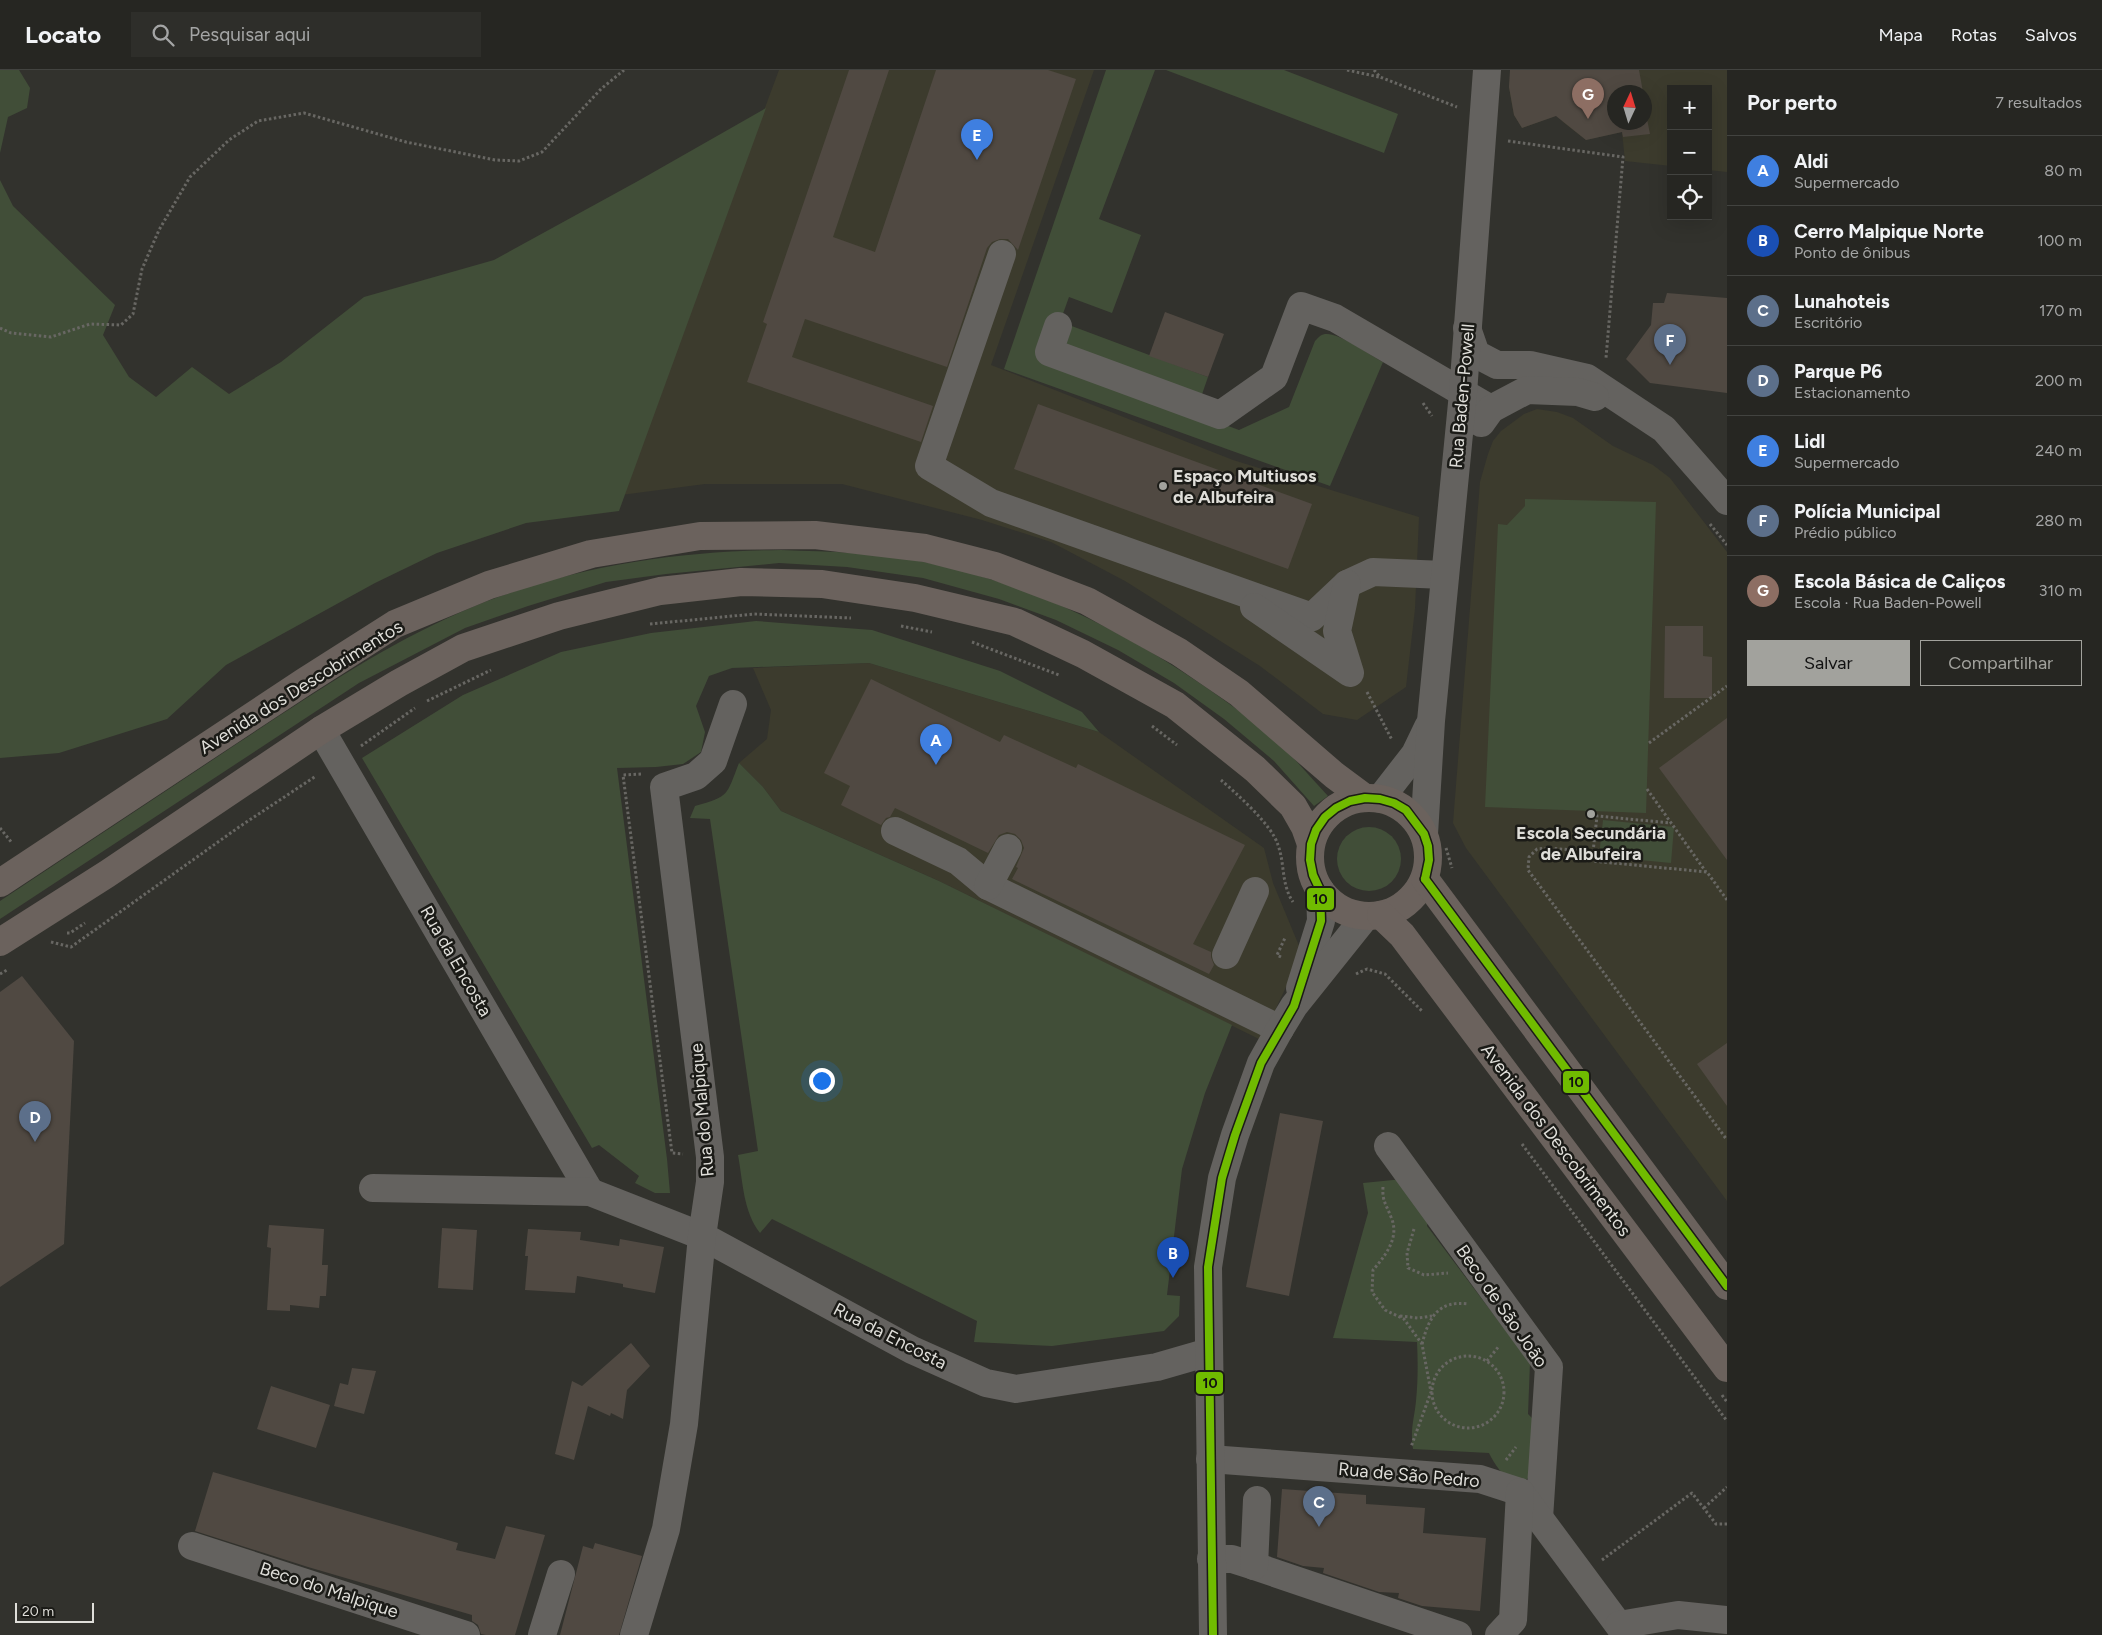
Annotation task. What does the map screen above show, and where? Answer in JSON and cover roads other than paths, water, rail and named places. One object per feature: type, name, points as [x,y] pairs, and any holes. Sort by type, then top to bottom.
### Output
[{"type":"main road","name":"Avenida dos Descobrimentos","points":[[0,883],[395,624],[489,585],[591,554],[700,536],[815,535],[925,548],[995,566],[1087,601],[1179,652],[1240,693],[1334,775],[1372,798]]},
{"type":"main road","points":[[0,942],[107,874],[321,730],[399,683],[463,648],[559,616],[660,591],[741,582],[822,584],[916,598],[1016,622],[1083,654],[1175,706],[1255,769],[1293,806],[1305,827],[1311,844],[1311,868],[1320,890],[1332,903],[1348,912],[1374,916],[1400,908],[1415,896],[1425,879],[1429,860],[1428,846],[1434,838],[1406,810],[1394,803],[1372,798],[1350,801],[1336,808],[1321,824],[1311,844]]},
{"type":"main road","points":[[1425,879],[1727,1286]]},
{"type":"main road","name":"Avenida dos Descobrimentos","points":[[1374,916],[1402,935],[1724,1381]]},
{"type":"street","name":"Rua Baden-Powell","points":[[1434,838],[1431,721],[1463,393],[1487,70]]},
{"type":"street","points":[[1002,254],[929,466],[991,504],[1312,617],[1347,584],[1373,572],[1444,575]]},
{"type":"street","points":[[1058,326],[1048,352],[1220,415],[1274,377],[1301,306],[1335,318],[1491,409]]},
{"type":"street","points":[[1467,328],[1476,354],[1497,365],[1530,365],[1587,378],[1664,429],[1727,501]]},
{"type":"street","points":[[1463,393],[1474,379],[1497,365]]},
{"type":"street","points":[[1456,465],[1474,431],[1491,409],[1527,390],[1578,392],[1627,406]]},
{"type":"street","points":[[1226,587],[1350,673],[1337,631],[1347,584]]},
{"type":"street","name":"Rua do Malpique","points":[[634,1635],[666,1529],[684,1424],[702,1236],[710,1182],[710,1157],[664,788],[696,776],[713,761],[733,704]]},
{"type":"street","name":"Rua Baden-Powell","points":[[1372,798],[1415,754],[1431,721]]},
{"type":"street","name":"Rua da Encosta","points":[[321,730],[590,1192]]},
{"type":"street","points":[[895,830],[958,861],[988,886],[1280,1028]]},
{"type":"street","points":[[988,886],[1008,848]]},
{"type":"street","points":[[1294,1006],[1321,921],[1320,890]]},
{"type":"street","points":[[1226,955],[1255,891]]},
{"type":"street","points":[[1213,1635],[1208,1267],[1222,1178],[1261,1063],[1280,1028],[1294,1006],[1374,916]]},
{"type":"street","name":"Beco de São João","points":[[1388,1146],[1549,1367],[1539,1518]]},
{"type":"street","name":"Rua da Encosta","points":[[373,1188],[590,1192],[702,1236],[912,1350],[986,1383],[1016,1389],[1157,1367],[1208,1352]]},
{"type":"street","name":"Rua de São Pedro","points":[[1210,1459],[1480,1479],[1520,1492]]},
{"type":"street","points":[[1520,1492],[1622,1630],[1678,1615],[1727,1620]]},
{"type":"street","points":[[1499,1635],[1513,1620],[1520,1492]]},
{"type":"street","points":[[1254,1566],[1257,1500]]},
{"type":"street","name":"Beco do Malpique","points":[[192,1546],[466,1635]]},
{"type":"street","points":[[1211,1559],[1232,1559],[1458,1635]]},
{"type":"street","points":[[542,1635],[562,1574]]},
{"type":"place","name":"Escola Básica de Caliços","points":[[1588,119]]},
{"type":"place","name":"Lidl","points":[[977,160]]},
{"type":"place","name":"Polícia Municipal","points":[[1670,365]]},
{"type":"place","name":"Espaço Multiusos de Albufeira","points":[[1163,486]]},
{"type":"place","name":"Aldi","points":[[936,765]]},
{"type":"place","name":"Escola Secundária de Albufeira","points":[[1591,814]]},
{"type":"place","name":"Parque P6","points":[[35,1142]]},
{"type":"place","name":"Cerro Malpique Norte","points":[[1173,1278]]},
{"type":"place","name":"Lunahoteis","points":[[1319,1527]]}]
